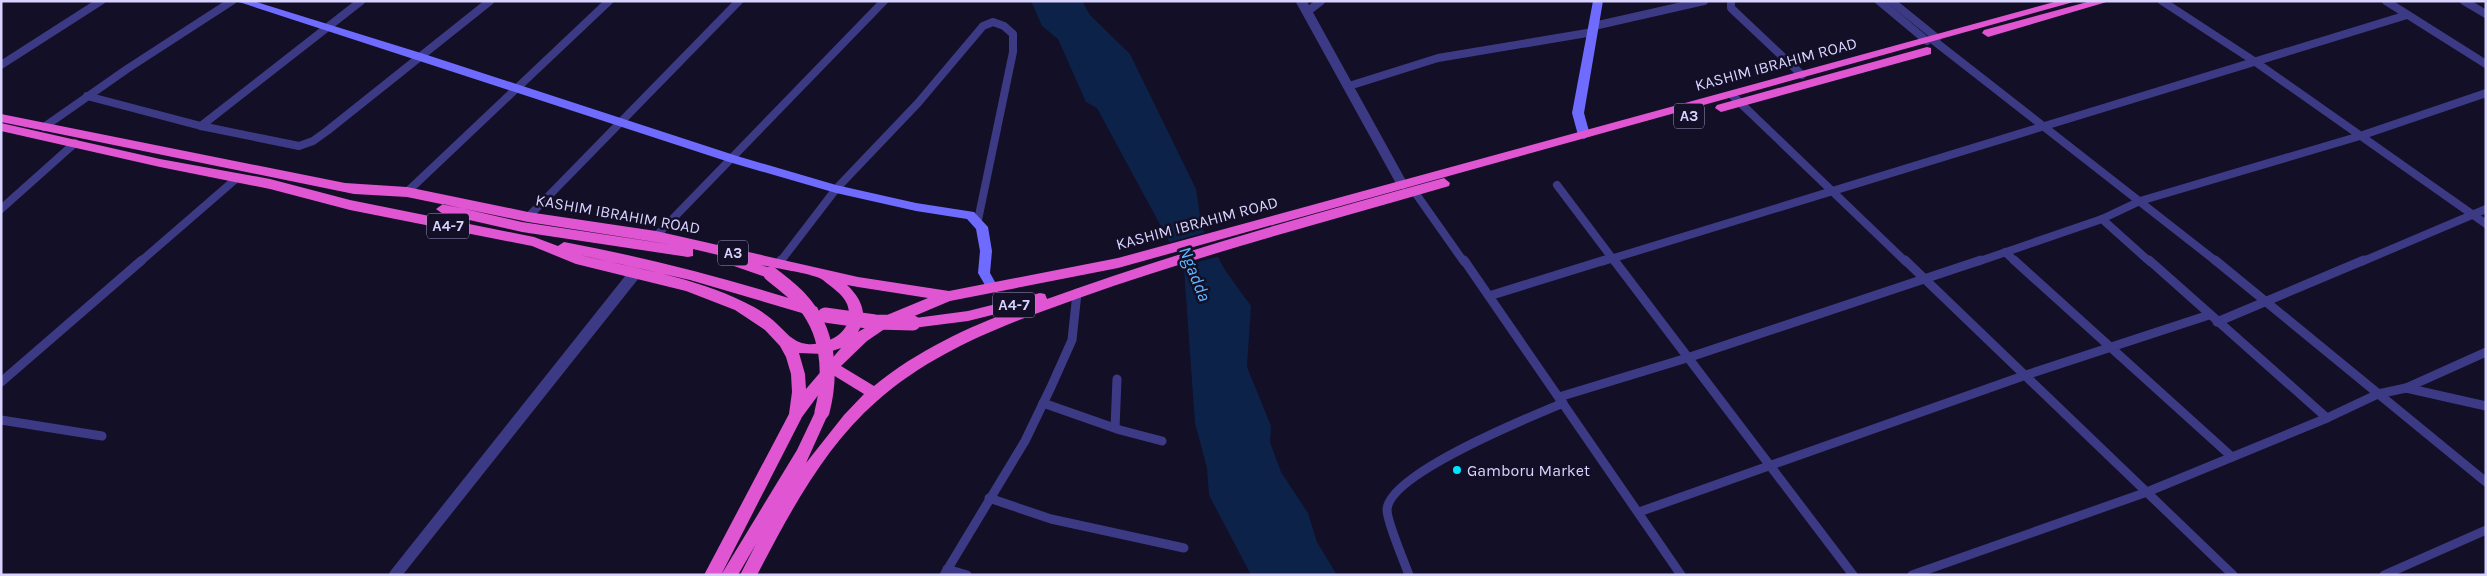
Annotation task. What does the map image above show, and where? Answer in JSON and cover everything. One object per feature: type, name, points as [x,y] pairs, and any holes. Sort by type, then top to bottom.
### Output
[{"type":"highway","name":"KASHIM IBRAHIM ROAD","points":[[1270,227],[1414,191],[2072,1]]},
{"type":"highway","name":"KASHIM IBRAHIM ROAD","points":[[346,187],[407,192],[528,217],[656,236],[775,268],[823,273],[858,282],[949,296],[1118,272],[1270,227],[1402,184],[1584,136],[1736,99],[1802,75],[2106,1]]},
{"type":"highway","name":"A4-7","points":[[1,118],[346,187],[522,226],[727,258],[775,268]]},
{"type":"highway","name":"A4-7","points":[[1,127],[270,184],[368,209],[634,260],[742,288],[825,315],[875,322],[913,323],[968,316],[1118,272]]},
{"type":"highway","name":"A4-7","points":[[534,242],[576,258],[689,286],[740,306],[763,321],[785,342],[798,374],[799,392],[796,414],[712,575]]},
{"type":"highway","name":"A3","points":[[729,575],[806,450],[828,392],[828,368],[825,348],[816,321],[802,300],[775,268]]},
{"type":"highway","name":"KASHIM IBRAHIM ROAD","points":[[748,575],[780,518],[827,446],[855,413],[893,378],[944,346],[1000,322],[1077,293],[1118,272]]},
{"type":"highway","points":[[785,342],[803,349],[818,349],[836,344],[851,334],[856,325],[856,308],[851,298],[842,287],[823,273]]},
{"type":"highway","points":[[796,414],[831,367],[864,335],[904,313],[949,296]]},
{"type":"highway","points":[[831,367],[876,394]]},
{"type":"main road","points":[[241,1],[420,56],[733,159],[836,188],[916,206],[970,214],[978,220],[982,227],[986,251],[984,273],[993,289]]},
{"type":"main road","points":[[1584,136],[1578,113],[1598,1]]},
{"type":"street","points":[[1,64],[101,1]]},
{"type":"street","points":[[44,127],[86,96],[232,1]]},
{"type":"street","points":[[201,126],[361,1]]},
{"type":"street","points":[[86,96],[201,126],[299,146],[313,142],[490,1]]},
{"type":"street","points":[[407,192],[609,1]]},
{"type":"street","points":[[528,217],[738,1]]},
{"type":"street","points":[[656,236],[733,159],[884,1]]},
{"type":"street","points":[[1301,1],[1402,184]]},
{"type":"street","points":[[1307,12],[1321,1]]},
{"type":"street","points":[[1349,86],[1438,58],[1594,29],[1704,1]]},
{"type":"street","points":[[1732,1],[1732,8],[1802,75]]},
{"type":"street","points":[[1879,1],[2047,127],[2266,300],[2486,482]]},
{"type":"street","points":[[1891,1],[1935,42]]},
{"type":"street","points":[[2162,1],[2254,61],[2486,224]]},
{"type":"street","points":[[2386,1],[2486,64]]},
{"type":"street","points":[[2464,1],[2486,14]]},
{"type":"street","points":[[1489,296],[2047,127],[2254,61],[2407,15]]},
{"type":"street","points":[[775,268],[836,188],[918,103],[983,26],[993,22],[1004,26],[1013,34],[1013,52],[978,220]]},
{"type":"street","points":[[1409,575],[1387,511],[1390,496],[1428,469],[1561,400],[2102,219],[2140,201],[2360,136],[2486,93]]},
{"type":"street","points":[[1736,99],[2233,575]]},
{"type":"street","points":[[1,209],[75,143]]},
{"type":"street","points":[[1,382],[237,178]]},
{"type":"street","points":[[1557,185],[1853,575]]},
{"type":"street","points":[[1414,191],[1489,296],[1681,575]]},
{"type":"street","points":[[1639,512],[2026,375],[2111,347],[2213,319],[2266,300],[2486,208]]},
{"type":"street","points":[[2102,219],[2213,319],[2328,418]]},
{"type":"street","points":[[2005,252],[2232,457]]},
{"type":"street","points":[[395,575],[636,272]]},
{"type":"street","points":[[967,575],[945,572],[1025,441],[1043,403],[1072,340],[1077,293]]},
{"type":"street","points":[[1912,575],[2147,492],[2328,418],[2378,394],[2406,388],[2486,352]]},
{"type":"street","points":[[1115,428],[1117,380]]},
{"type":"street","points":[[2406,388],[2486,406]]},
{"type":"street","points":[[1043,403],[1115,428],[1162,441]]},
{"type":"street","points":[[1,420],[102,436]]},
{"type":"street","points":[[989,498],[1051,519],[1184,548]]},
{"type":"street","points":[[2384,575],[2486,530]]},
{"type":"water","name":"Ngadda","points":[[1031,1],[1082,1],[1090,15],[1130,54],[1196,189],[1202,228],[1225,270],[1251,306],[1247,367],[1271,426],[1270,442],[1281,472],[1308,513],[1317,542],[1337,575],[1251,575],[1209,495],[1207,468],[1195,423],[1184,269],[1097,108],[1086,102],[1058,39],[1042,26]]},
{"type":"pier","points":[[1206,232],[1220,256],[1180,267],[1167,243]]},
{"type":"place","name":"Gamboru Market","points":[[1457,470]]}]
